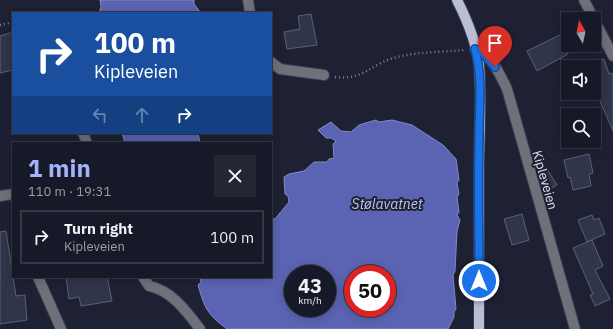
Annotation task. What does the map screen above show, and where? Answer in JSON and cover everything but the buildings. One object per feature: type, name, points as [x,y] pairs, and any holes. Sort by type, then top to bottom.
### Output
[{"type":"main road","points":[[457,0],[469,24],[479,64],[481,91],[479,136],[478,329]]},
{"type":"street","points":[[248,0],[250,12]]},
{"type":"street","points":[[584,0],[613,56]]},
{"type":"street","name":"Kipleveien","points":[[475,49],[482,52],[489,59],[501,75],[507,90],[575,329]]},
{"type":"street","points":[[272,63],[280,69],[324,75]]},
{"type":"street","points":[[0,196],[12,194]]},
{"type":"street","points":[[38,278],[61,329]]},
{"type":"street","points":[[146,281],[171,296],[188,313],[200,329]]},
{"type":"path","points":[[0,26],[12,22]]},
{"type":"path","points":[[324,75],[347,79],[358,76],[397,57],[465,50]]},
{"type":"water","points":[[100,0],[194,0],[194,4],[200,12],[99,12],[101,7]]},
{"type":"water","name":"Stølavatnet","points":[[376,120],[379,122],[392,120],[412,125],[443,145],[456,159],[459,180],[457,183],[459,194],[457,197],[459,212],[457,215],[460,220],[457,231],[455,271],[453,275],[456,309],[448,329],[227,329],[211,315],[205,306],[198,285],[201,282],[200,278],[272,278],[272,219],[275,219],[289,202],[288,196],[285,194],[284,177],[289,174],[304,171],[314,162],[327,162],[329,159],[334,158],[333,144],[336,141],[331,138],[326,138],[318,130],[331,122],[341,131],[351,132],[359,125]]},
{"type":"water","points":[[122,134],[198,134],[200,142],[125,142]]},
{"type":"route","points":[[479,281],[479,136],[481,91],[479,64],[475,49],[482,52],[495,67]]}]
